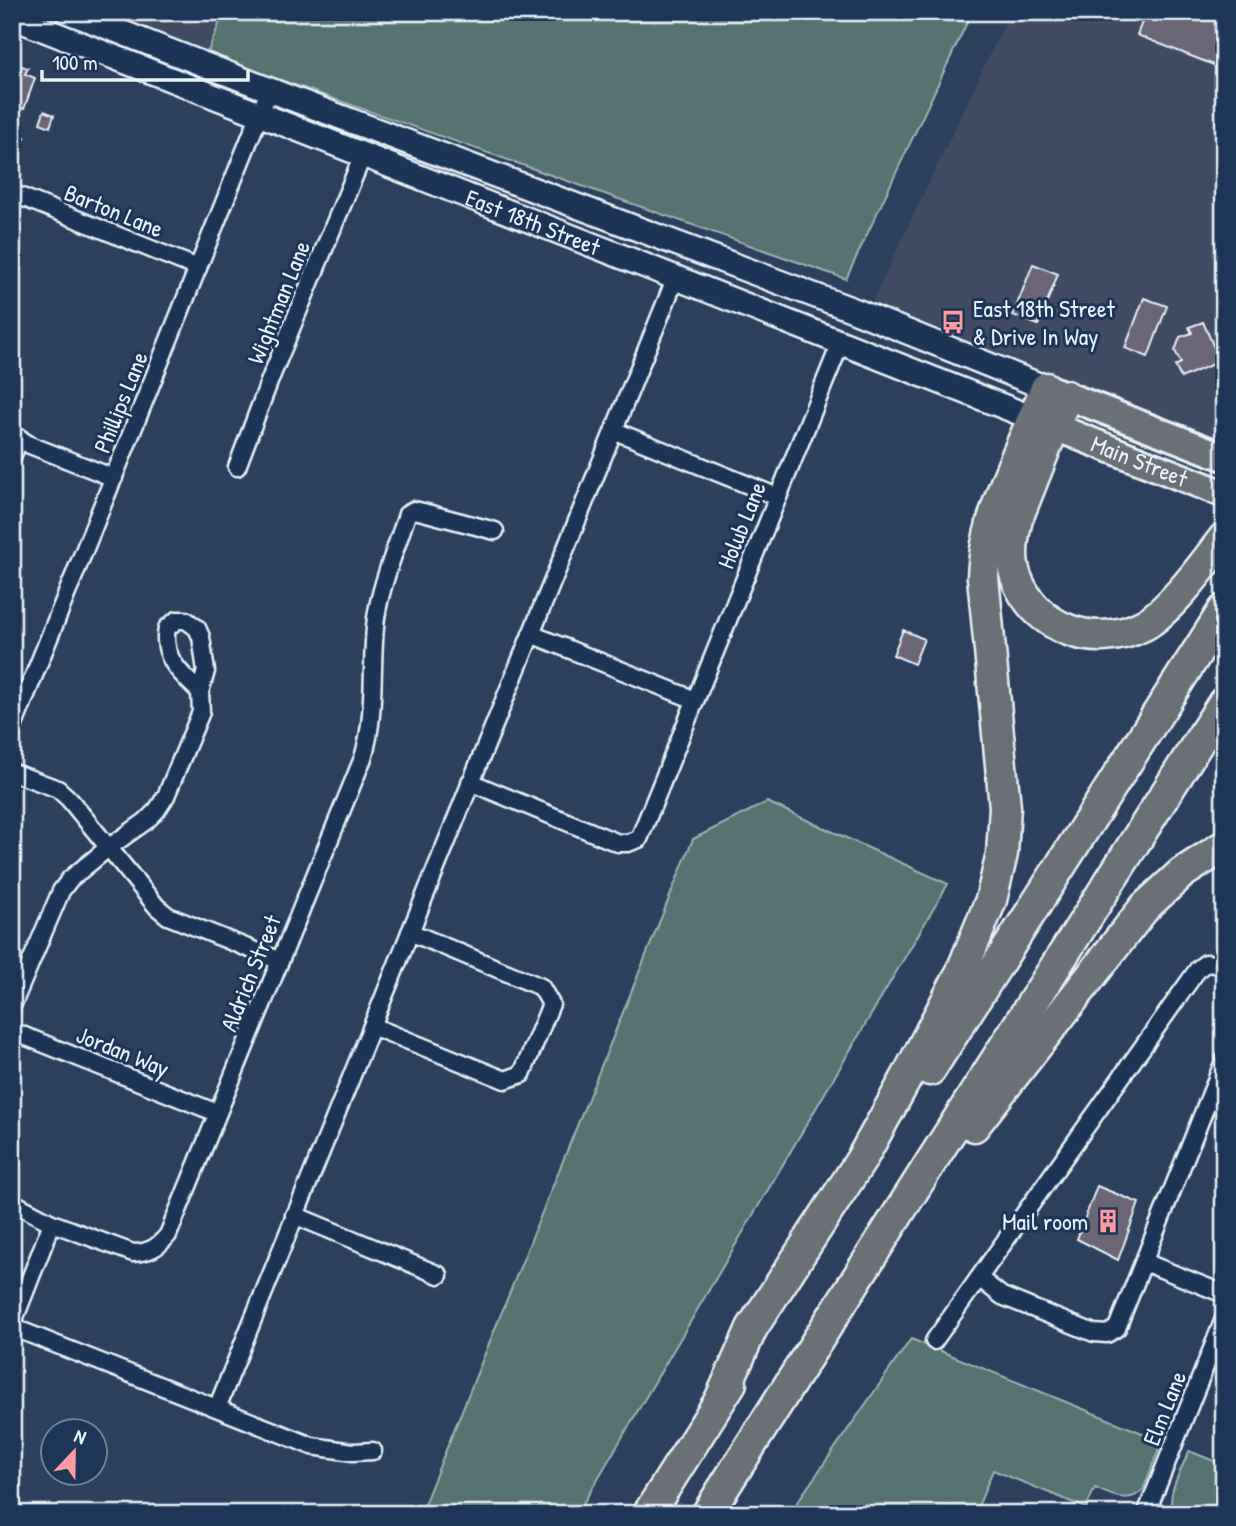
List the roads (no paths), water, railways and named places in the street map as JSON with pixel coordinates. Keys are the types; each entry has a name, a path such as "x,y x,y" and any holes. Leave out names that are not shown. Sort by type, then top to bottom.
{"highway":[{"path":"1056,392 1044,423 1012,540 1014,566 1019,584 1035,609 1050,622 1069,632 1107,637 1128,632 1146,624 1177,594 1223,539"},
{"path":"720,1400 752,1328 861,1160 907,1077 961,973 991,900 1002,854 1005,807 983,577 984,555 994,515 1044,423"},
{"path":"648,1514 1224,610"},
{"path":"707,1514 1224,702"},
{"path":"863,1268 1126,929 1162,890 1201,859 1224,846"}],"main road":[{"name":"East 18th Street","path":"69,12 856,311 1056,392"},
{"name":"East 18th Street","path":"12,17 1044,423"},
{"name":"Main Street","path":"1056,392 1224,457"},
{"name":"Main Street","path":"1044,423 1224,494"}],"street":[{"name":"Phillips Lane","path":"12,730 270,90"},
{"name":"Wightman Lane","path":"237,467 271,377 363,155"},
{"name":"Barton Lane","path":"12,193 198,268"},
{"path":"217,1408 676,277"},
{"name":"Holub Lane","path":"470,782 618,843 628,844 639,839 841,342"},
{"path":"615,431 778,497"},
{"path":"12,457 16,436 114,478"},
{"name":"Aldrich Street","path":"52,1223 133,1253 147,1252 158,1247 167,1235 363,758 373,712 375,635 380,600 407,514 414,510 495,531"},
{"path":"531,634 695,700"},
{"path":"12,1006 61,891 70,879 146,821 166,796 201,712 200,692"},
{"path":"12,772 58,789 69,799 157,907 168,916 280,961"},
{"path":"372,1026 505,1080 522,1074 551,1004 541,987 410,932"},
{"path":"934,1341 1199,969 1206,963 1224,965"},
{"name":"Jordan Way","path":"12,1031 217,1113"},
{"path":"979,1278 1002,1296 1094,1333 1107,1334 1117,1328 1224,1061"},
{"path":"12,1202 52,1223 12,1326 312,1447 353,1452 373,1451"},
{"path":"294,1215 439,1275"},
{"path":"1144,1262 1224,1294"},
{"name":"Elm Lane","path":"1146,1514 1224,1319"}],"place":[{"name":"East 18th Street & Drive In Way","path":"953,322"},
{"name":"Mail room","path":"1108,1221"}]}
